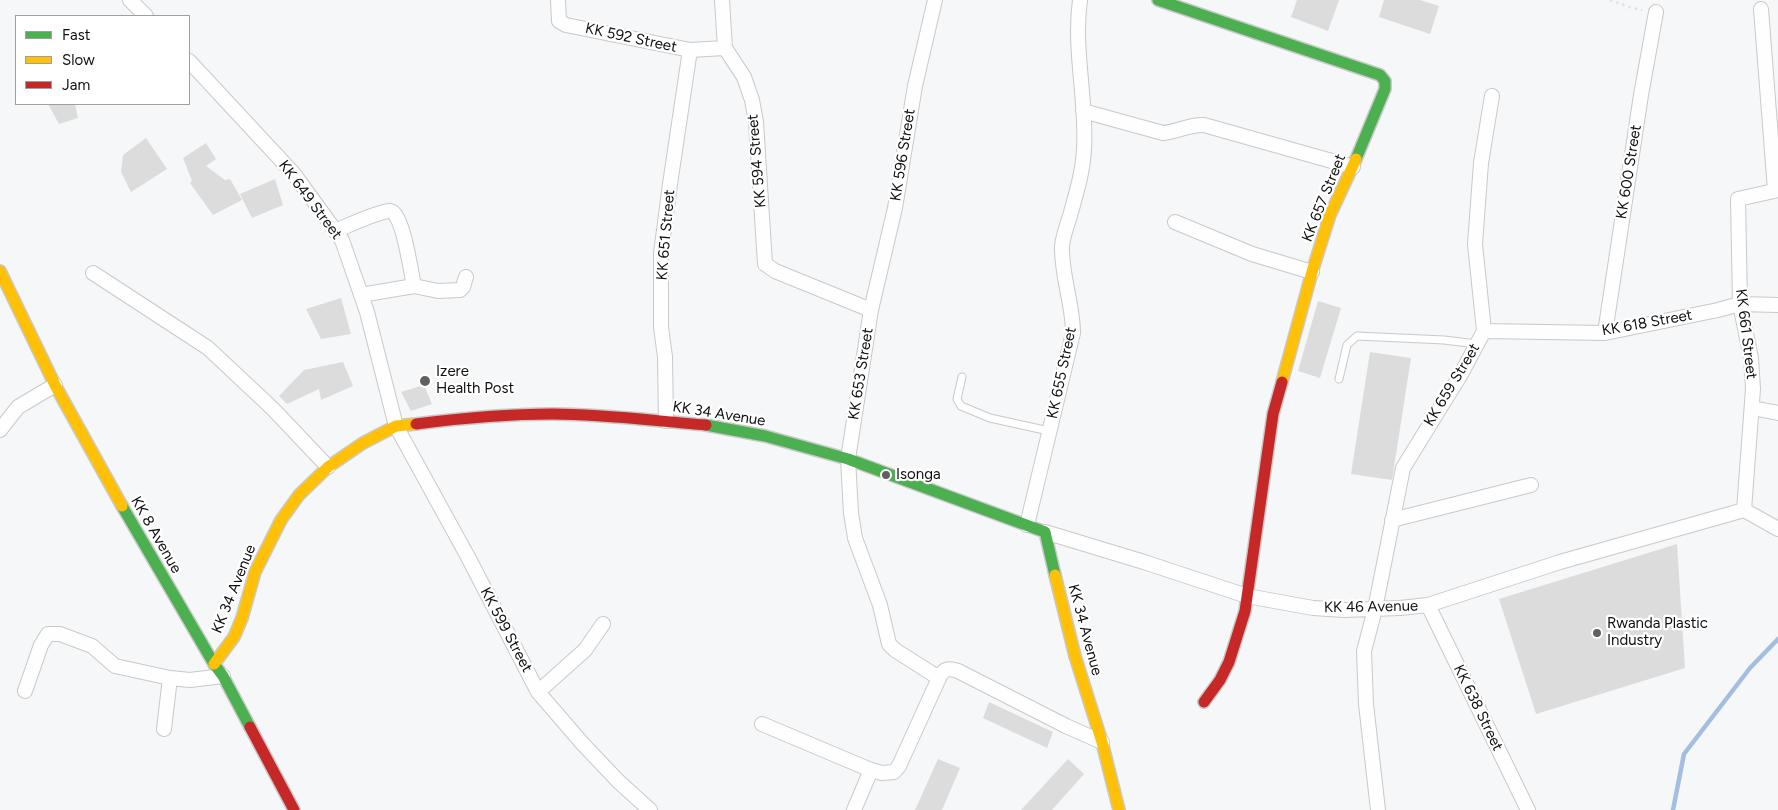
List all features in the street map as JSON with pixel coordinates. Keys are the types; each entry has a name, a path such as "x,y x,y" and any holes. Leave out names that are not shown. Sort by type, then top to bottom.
{"main road":[{"name":"KK 657 Street","path":"1158,0 1380,75 1385,80 1385,88 1353,167 1330,215 1312,272 1273,414 1248,596 1238,636 1220,680 1204,702"},
{"name":"KK 8 Avenue","path":"0,271 55,385 90,450 214,664 223,676 294,810"},
{"name":"KK 34 Avenue","path":"214,664 234,637 242,618 255,572 280,520 308,485 328,467 362,443 396,426 477,416 553,414 604,416 714,426 765,436 848,459 1045,532 1075,656 1102,742 1119,810"}],"street":[{"path":"130,0 145,15"},
{"name":"KK 592 Street","path":"558,0 560,21 566,25 690,50 726,48"},
{"name":"KK 594 Street","path":"722,0 726,48 744,77 752,100 756,122 765,264 768,267"},
{"name":"KK 596 Street","path":"872,310 895,208 914,86 934,0"},
{"name":"KK 655 Street","path":"1027,525 1072,333 1073,319 1063,263 1062,244 1081,176 1084,148 1078,48 1080,0"},
{"path":"1761,9 1777,190"},
{"name":"KK 600 Street","path":"1605,333 1641,95 1656,12"},
{"name":"KK 651 Street","path":"666,421 665,357 661,327 662,253 690,50"},
{"name":"KK 649 Street","path":"190,62 294,174 342,240 368,312 396,426"},
{"name":"KK 659 Street","path":"1378,810 1366,704 1364,651 1405,462 1461,374 1484,331 1475,244 1481,163 1492,96"},
{"path":"1083,111 1163,133 1194,124 1204,124 1353,167"},
{"name":"KK 661 Street","path":"1744,510 1752,408 1751,358 1740,304 1738,199 1777,190"},
{"path":"335,231 380,213 394,212 398,217 406,244 414,286"},
{"path":"1175,222 1252,254 1312,272"},
{"name":"KK 653 Street","path":"768,267 872,310 848,459 851,513 855,538 880,605 890,644 895,650 939,678"},
{"path":"93,273 208,348 274,409 328,467"},
{"path":"361,295 414,286 438,291 460,290 466,277"},
{"name":"KK 618 Street","path":"1484,331 1562,334 1605,333 1740,304 1778,305"},
{"path":"0,430 18,407 55,385"},
{"path":"1752,408 1778,413"},
{"name":"KK 599 Street","path":"396,426 468,557 538,692 618,781 650,810"},
{"path":"1392,520 1531,485"},
{"path":"1744,510 1778,529"},
{"name":"KK 46 Avenue","path":"1045,532 1248,596 1312,608 1344,610 1428,606 1560,562 1744,510"},
{"name":"KK 638 Street","path":"1428,606 1528,810"},
{"path":"538,692 585,650 603,624"},
{"path":"25,691 41,645 48,634 60,634 92,646 115,666 170,678 190,680 223,676"},
{"path":"762,724 871,770 882,773 894,772 899,766 942,672 948,668 958,670 1066,726 1102,742"},
{"path":"164,730 170,678"},
{"path":"854,810 871,770"}],"lane":[{"path":"1339,379 1347,345 1357,336 1444,340 1477,344"},
{"path":"962,377 957,399 961,406 990,418 1049,431"}],"path":[{"path":"1610,0 1632,8 1656,12"}],"building":[{"path":"1297,0 1339,0 1328,31 1291,17"},
{"path":"1384,0 1420,0 1439,6 1430,34 1379,17"},
{"path":"49,105 75,105 78,118 59,124"},
{"path":"146,138 167,169 131,192 121,172 123,155"},
{"path":"206,143 216,159 206,166 225,180 230,179 242,200 213,215 190,183 192,181 183,158"},
{"path":"275,179 283,205 252,218 240,194"},
{"path":"341,298 351,334 321,339 306,309"},
{"path":"1318,301 1341,308 1320,378 1298,371"},
{"path":"1370,352 1411,358 1392,480 1351,474"},
{"path":"343,362 353,386 321,400 319,389 287,404 279,396 304,370"},
{"path":"424,385 432,404 411,411 401,392"},
{"name":"Rwanda Plastic Industry","path":"1677,544 1685,668 1536,714 1499,599"},
{"path":"989,702 1053,732 1047,748 983,718"},
{"path":"938,759 960,768 942,810 915,810"},
{"path":"1068,759 1084,774 1052,810 1021,810"}],"waterway":[{"path":"1673,810 1684,754 1750,668 1778,639"}],"traffic: fast":[{"path":"1158,0 1380,75 1385,81 1385,89 1356,159"},
{"path":"706,425 765,436 848,459 1045,532 1055,575"},
{"path":"122,506 214,664 223,676 250,727"}],"traffic: slow":[{"path":"1282,382 1312,272 1330,215 1356,159"},
{"path":"0,271 55,385 122,506"},
{"path":"214,664 234,637 242,618 255,572 281,520 299,495 328,467 363,443 396,426 416,424"},
{"path":"1055,575 1075,656 1102,742 1119,810"}],"traffic: jam":[{"path":"1204,702 1220,680 1229,662 1245,611 1273,414 1282,382"},
{"path":"416,424 485,417 572,414 706,425"},
{"path":"250,727 294,810"}],"place":[{"name":"Izere Health Post","path":"425,381"},
{"name":"Isonga","path":"886,475"},
{"name":"Rwanda Plastic Industry","path":"1597,633"}]}
